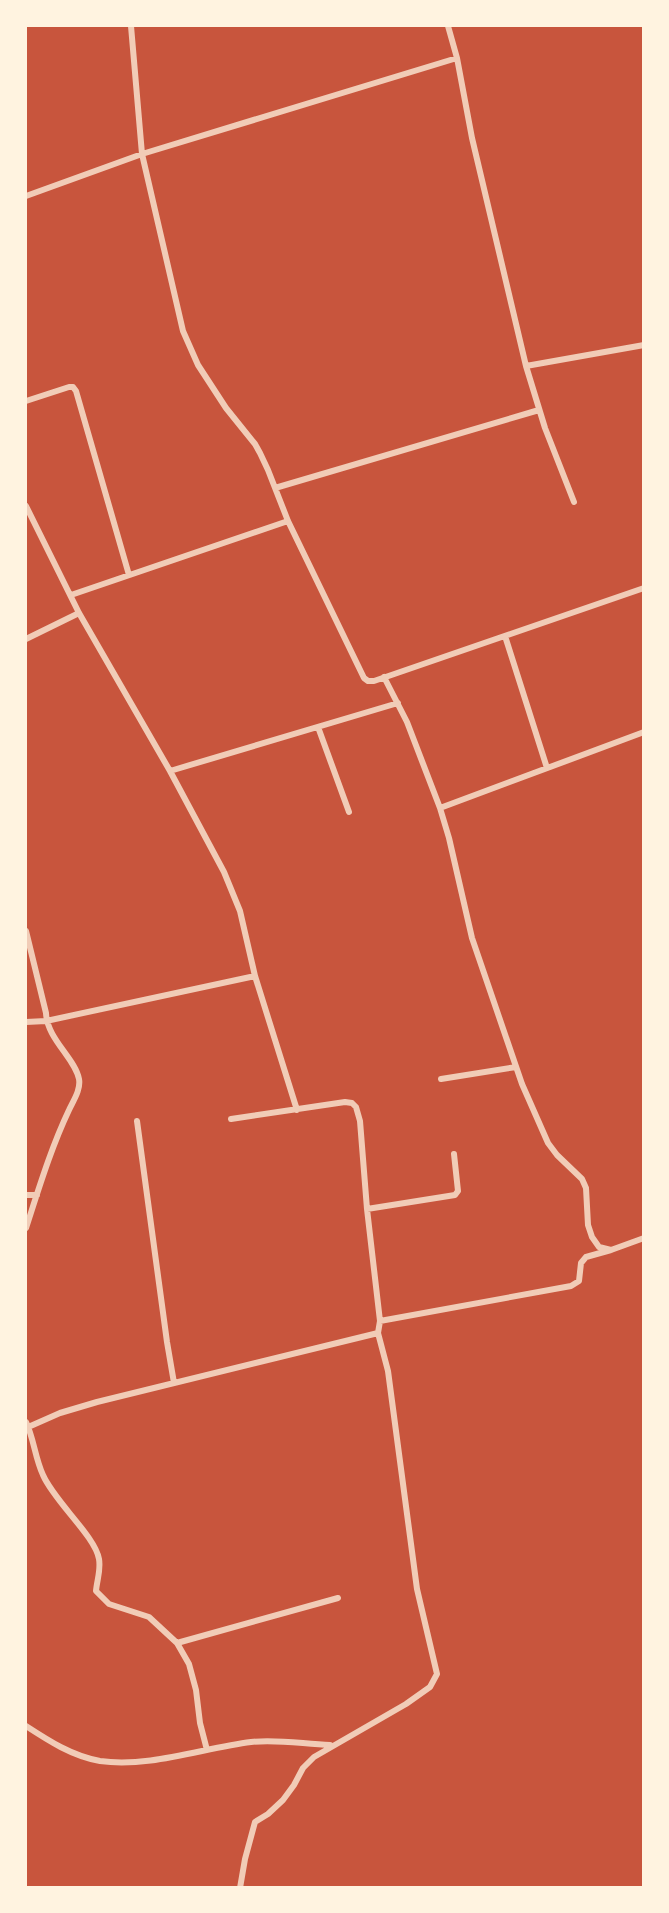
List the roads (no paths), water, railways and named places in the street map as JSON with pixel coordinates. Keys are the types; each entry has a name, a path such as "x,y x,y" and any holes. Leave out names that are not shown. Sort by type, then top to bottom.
{"street":[{"path":"131,26 142,154 175,301 190,349 226,408 255,444 288,521 364,678 371,681 384,677 644,588"},
{"path":"448,26 458,58 472,138 526,366 545,428 574,502"},
{"path":"26,196 142,154 458,58"},
{"path":"526,366 644,345"},
{"path":"26,401 69,387 76,391 129,575"},
{"path":"274,488 539,410"},
{"path":"26,506 79,613 170,771 232,889 240,911 255,976 297,1110"},
{"path":"71,595 288,521"},
{"path":"26,639 79,613"},
{"path":"505,636 547,768"},
{"path":"384,677 398,703 440,808 472,938 516,1067 548,1143 582,1179 586,1188 588,1225 592,1237 599,1246 611,1250"},
{"path":"170,771 398,703"},
{"path":"318,727 349,812"},
{"path":"440,808 644,732"},
{"path":"26,935 46,1013 46,1021 78,1076 79,1086 56,1140 26,1228"},
{"path":"26,1022 46,1021 255,976"},
{"path":"441,1079 516,1067"},
{"path":"231,1119 345,1102 352,1103 356,1107 360,1121 380,1321 378,1333 388,1371 417,1589 437,1674 430,1687 406,1704 314,1756 303,1768 283,1800 255,1822 244,1859 240,1887"},
{"path":"137,1121 166,1342 174,1383"},
{"path":"367,1209 455,1195 458,1191 454,1154"},
{"path":"26,1195 37,1195"},
{"path":"380,1321 571,1286 579,1281 581,1263 584,1258 643,1240"},
{"path":"207,1750 189,1664 177,1643 148,1617 109,1604 96,1591 98,1554 43,1476 26,1426 81,1406 378,1333"},
{"path":"177,1643 338,1598"},
{"path":"26,1726 54,1745 100,1761 123,1762 161,1758 273,1740 333,1746"}]}
